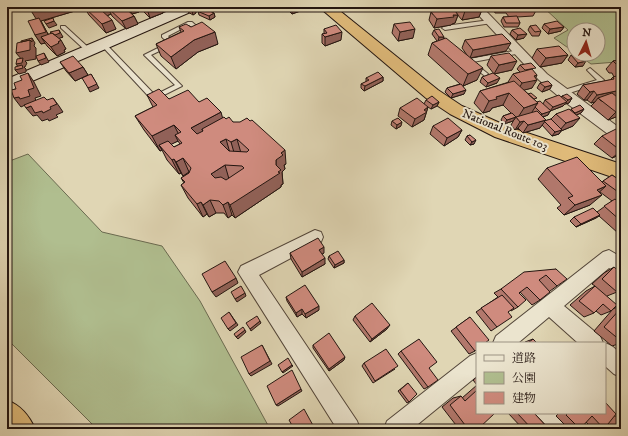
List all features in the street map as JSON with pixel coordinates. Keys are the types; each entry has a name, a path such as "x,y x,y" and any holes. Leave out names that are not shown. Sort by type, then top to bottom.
{"highway":[{"name":"National Route 103","path":"327,8 432,94 456,110 502,132 621,172"},
{"path":"7,415 20,429"}],"street":[{"path":"7,86 88,50 168,20 190,7"},
{"path":"476,7 543,77 621,136"},
{"path":"314,237 247,272 349,429"},
{"path":"504,342 609,258 621,267"},
{"path":"550,306 592,342"},
{"path":"606,354 621,367"},
{"path":"395,429 476,364"},
{"path":"543,414 558,429"}],"lane":[{"path":"327,8 350,7"},
{"path":"172,43 164,36 168,20 190,24 199,31 192,34"},
{"path":"445,28 490,22"},
{"path":"62,27 88,50"},
{"path":"103,44 154,98 179,86 147,55 179,40"},
{"path":"485,74 467,59 519,52"},
{"path":"563,93 602,81 590,70"}],"green space":[{"path":"543,7 621,7 621,66 617,62 591,64 588,62 606,62 606,22 566,22 566,28"},
{"path":"566,31 566,46 554,38"},
{"path":"28,154 102,232 162,246 200,301 270,429 97,429 7,339 7,162"}],"building":[{"path":"84,7 104,7 100,9 112,20 102,24"},
{"path":"124,7 134,16 122,21 108,8"},
{"path":"127,7 137,7 130,10"},
{"path":"289,7 300,7 292,10"},
{"path":"462,7 481,7 482,9 465,11"},
{"path":"512,7 538,7 513,8"},
{"path":"186,8 195,9 192,11"},
{"path":"203,8 214,13 209,16 197,11"},
{"path":"453,8 458,15 453,15 454,17 437,19 431,12"},
{"path":"517,16 520,23 506,23 503,17"},
{"path":"39,18 46,32 35,35 28,21"},
{"path":"53,18 54,21 46,24 44,21"},
{"path":"557,21 564,27 550,29 544,24"},
{"path":"202,22 215,32 194,40 171,57 156,44 184,31 179,27 186,24 191,27"},
{"path":"410,22 415,29 400,32 394,24"},
{"path":"336,25 342,32 325,37 322,34 327,33 324,29"},
{"path":"536,25 541,31 535,32 530,26"},
{"path":"520,28 527,34 518,35 512,30"},
{"path":"439,29 444,37 439,37 434,30"},
{"path":"59,30 60,33 55,35 50,32"},
{"path":"52,33 61,40 58,42 59,43 51,47 41,37"},
{"path":"502,34 511,43 473,50 465,40"},
{"path":"32,38 32,42 30,40 21,42 21,41"},
{"path":"446,38 483,68 468,74 432,43"},
{"path":"30,40 30,50 16,53 17,43"},
{"path":"559,46 566,53 566,55 546,58 537,49"},
{"path":"44,53 46,58 38,61 36,56"},
{"path":"509,53 517,61 499,65 491,56"},
{"path":"73,56 83,67 69,73 60,62"},
{"path":"23,58 22,63 16,64 17,59"},
{"path":"621,60 621,68 613,61"},
{"path":"531,63 536,68 525,70 520,65"},
{"path":"22,65 23,68 15,70 15,67"},
{"path":"532,69 537,75 534,76 537,80 522,83 513,74"},
{"path":"378,72 383,77 365,86 361,84 369,80 366,78"},
{"path":"28,73 34,88 28,90 30,96 20,99 19,97 14,98 11,90 16,89 14,83 22,80 20,76"},
{"path":"493,73 500,78 488,83 482,77"},
{"path":"91,74 97,84 88,88 82,78"},
{"path":"620,75 621,90 597,95 594,91 590,92 583,85 614,79 613,77"},
{"path":"514,81 538,103 524,108 509,93 489,101 480,91"},
{"path":"548,81 552,85 545,87 540,83"},
{"path":"461,84 466,90 453,94 447,88"},
{"path":"159,89 169,99 188,90 199,102 207,98 221,112 191,128 197,134 203,131 202,129 224,117 226,119 229,117 233,122 240,122 247,118 250,121 252,120 285,150 281,153 283,155 276,160 276,165 281,170 278,172 280,173 230,205 228,202 223,205 219,201 210,200 203,205 201,202 197,204 181,185 185,182 181,178 189,173 191,168 183,158 176,162 174,159 172,160 159,145 168,141 174,147 182,143 175,135 181,132 174,125 152,136 135,116 157,105 147,95","holes":["226,139 231,142 237,139 249,150 247,152 229,151 220,142","225,165 242,166 244,168 226,180 221,177 215,178 211,174"]},
{"path":"531,93 537,98 534,99 528,94"},
{"path":"612,93 621,100 621,110 616,112 598,98"},
{"path":"567,94 572,98 568,100 562,96"},
{"path":"559,95 567,102 553,107 545,100"},
{"path":"432,96 439,102 433,105 426,100"},
{"path":"44,97 47,100 53,98 57,104 50,107 51,109 43,113 42,111 35,113 31,106 26,108 24,105"},
{"path":"417,98 428,107 424,110 427,112 415,119 400,108"},
{"path":"540,101 551,111 542,114 535,107 538,103 537,102"},
{"path":"580,105 584,109 575,113 571,109"},
{"path":"569,109 580,118 566,123 556,114"},
{"path":"537,111 546,120 528,125 524,121 520,122 516,117"},
{"path":"512,113 516,117 507,120 503,116"},
{"path":"398,118 402,122 397,125 392,121"},
{"path":"448,118 462,130 447,138 433,126"},
{"path":"551,119 562,130 555,132 544,121"},
{"path":"616,129 621,133 621,137 616,139 621,143 621,151 602,136"},
{"path":"470,135 476,140 472,142 467,136"},
{"path":"577,157 606,186 597,190 602,195 575,205 568,198 573,196 547,168"},
{"path":"612,175 621,181 621,194 603,181"},
{"path":"615,199 621,204 621,221 604,206"},
{"path":"593,208 600,215 581,224 574,217"},
{"path":"318,238 324,247 319,250 325,258 302,272 290,253"},
{"path":"338,251 344,260 335,265 329,256"},
{"path":"225,261 236,278 212,292 202,274"},
{"path":"614,267 621,273 621,288 617,292 602,279"},
{"path":"556,269 567,279 557,286 546,275 539,280 550,292 540,300 527,287 519,293 526,300 518,307 501,289 524,272"},
{"path":"305,285 319,306 305,314 302,309 296,313 286,297"},
{"path":"241,286 245,293 235,299 231,292"},
{"path":"595,286 617,305 611,311 603,304 594,313 579,301"},
{"path":"502,295 514,308 508,312 512,317 497,327 481,308"},
{"path":"372,303 390,325 372,339 355,316"},
{"path":"621,308 621,341 604,327"},
{"path":"229,312 236,323 228,329 221,318"},
{"path":"257,316 260,321 250,329 246,323"},
{"path":"470,317 489,340 486,342 476,342 475,351 456,327"},
{"path":"243,327 245,330 236,337 234,334"},
{"path":"329,333 345,357 329,369 313,345"},
{"path":"419,339 437,362 429,368 438,380 428,387 401,351"},
{"path":"533,339 536,342 529,342"},
{"path":"262,345 270,361 249,374 241,357"},
{"path":"386,349 398,366 375,381 364,363"},
{"path":"288,358 292,365 282,372 278,365"},
{"path":"292,370 301,389 276,405 267,386"},
{"path":"408,383 417,394 409,402 400,390"},
{"path":"476,391 476,414 494,414 478,429 468,429 450,405 461,396 465,401"},
{"path":"606,403 616,414 604,429 592,416 580,429 566,415 606,414"},
{"path":"304,409 315,429 294,429 289,420"},
{"path":"518,414 535,414 549,429 532,429"},
{"path":"621,419 621,429 613,429"}]}
